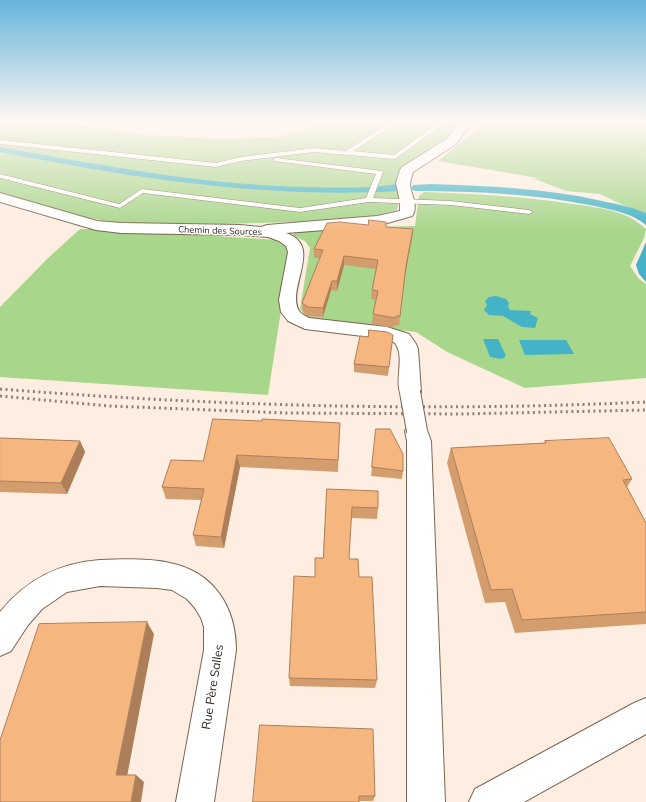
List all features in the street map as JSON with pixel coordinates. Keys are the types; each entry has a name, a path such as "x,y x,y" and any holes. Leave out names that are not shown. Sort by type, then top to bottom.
{"street":[{"path":"256,232 377,221 407,213 407,202 403,183 407,170 425,158"},
{"name":"Chemin des Sources","path":"0,197 96,225 122,228 256,232 270,233 285,238 293,244 296,252 287,305 290,314 296,319 305,323 387,333 398,336 405,341 408,348 410,392 419,441 426,802"},
{"name":"Rue Père Salles","path":"0,640 11,621 40,593 57,582 81,575 104,573 161,575 178,578 204,594 217,618 220,635 218,659 195,802"},
{"path":"488,802 646,715"}],"lane":[{"path":"154,158 216,165 241,159 251,158"},
{"path":"262,158 380,172 370,198"},
{"path":"0,176 120,206 142,191 300,210 370,198 529,212"}],"green space":[{"path":"0,158 417,158 405,166 397,210 367,218 221,224 114,223 67,213 0,192"},
{"path":"441,158 646,158 646,213 623,205 600,194 566,191 532,178 544,179 438,161"},
{"path":"424,192 517,197 594,207 623,214 646,229 644,238 630,266 639,279 646,284 646,378 525,388 447,352 416,332 309,320 300,309 310,248 305,241 293,236 295,229 415,226 419,196"},
{"path":"80,229 105,229 278,240 287,245 290,252 268,395 0,377 0,307 48,258"}],"water":[{"path":"36,158 62,158 152,173 267,185 340,188 374,187 397,184 402,191 351,193 250,189 150,178"},
{"path":"431,184 517,188 581,197 624,206 646,213 646,225 622,212 573,202 505,194 415,191 411,189 413,185"},
{"path":"646,242 646,282 639,274 636,265"},
{"path":"496,296 506,299 509,303 508,307 510,310 531,311 530,314 538,318 535,328 522,327 503,316 489,315 484,310 487,305 485,301 489,297"},
{"path":"483,339 498,339 506,356 502,359 490,357"},
{"path":"519,340 566,340 574,354 525,355"}],"building":[{"path":"369,220 386,222 386,227 413,229 406,266 400,316 396,316 395,318 373,314 378,291 372,290 378,260 344,256 337,281 332,281 323,308 308,307 302,303 323,250 314,249 327,223 340,222 368,225"},
{"path":"369,330 387,332 393,335 389,367 354,364 360,336 368,337"},
{"path":"213,419 262,421 262,419 340,423 338,460 237,455 221,537 193,535 204,489 162,487 171,460 203,461"},
{"path":"376,429 390,429 403,454 403,471 372,467"},
{"path":"0,438 80,441 61,483 0,481"},
{"path":"609,438 632,479 623,480 646,523 646,612 522,620 512,589 491,590 451,448"},
{"path":"327,489 378,491 378,508 352,507 349,559 358,559 359,577 372,577 377,680 289,678 294,576 315,577 315,558 323,558"},
{"path":"147,622 116,775 136,775 131,802 0,802 0,740 39,624"},
{"path":"260,725 373,729 375,796 359,796 359,802 253,802"}],"railway":[{"path":"0,389 161,400 323,406 485,407 646,402"},
{"path":"0,396 110,406 286,413 462,414 646,410"}]}
